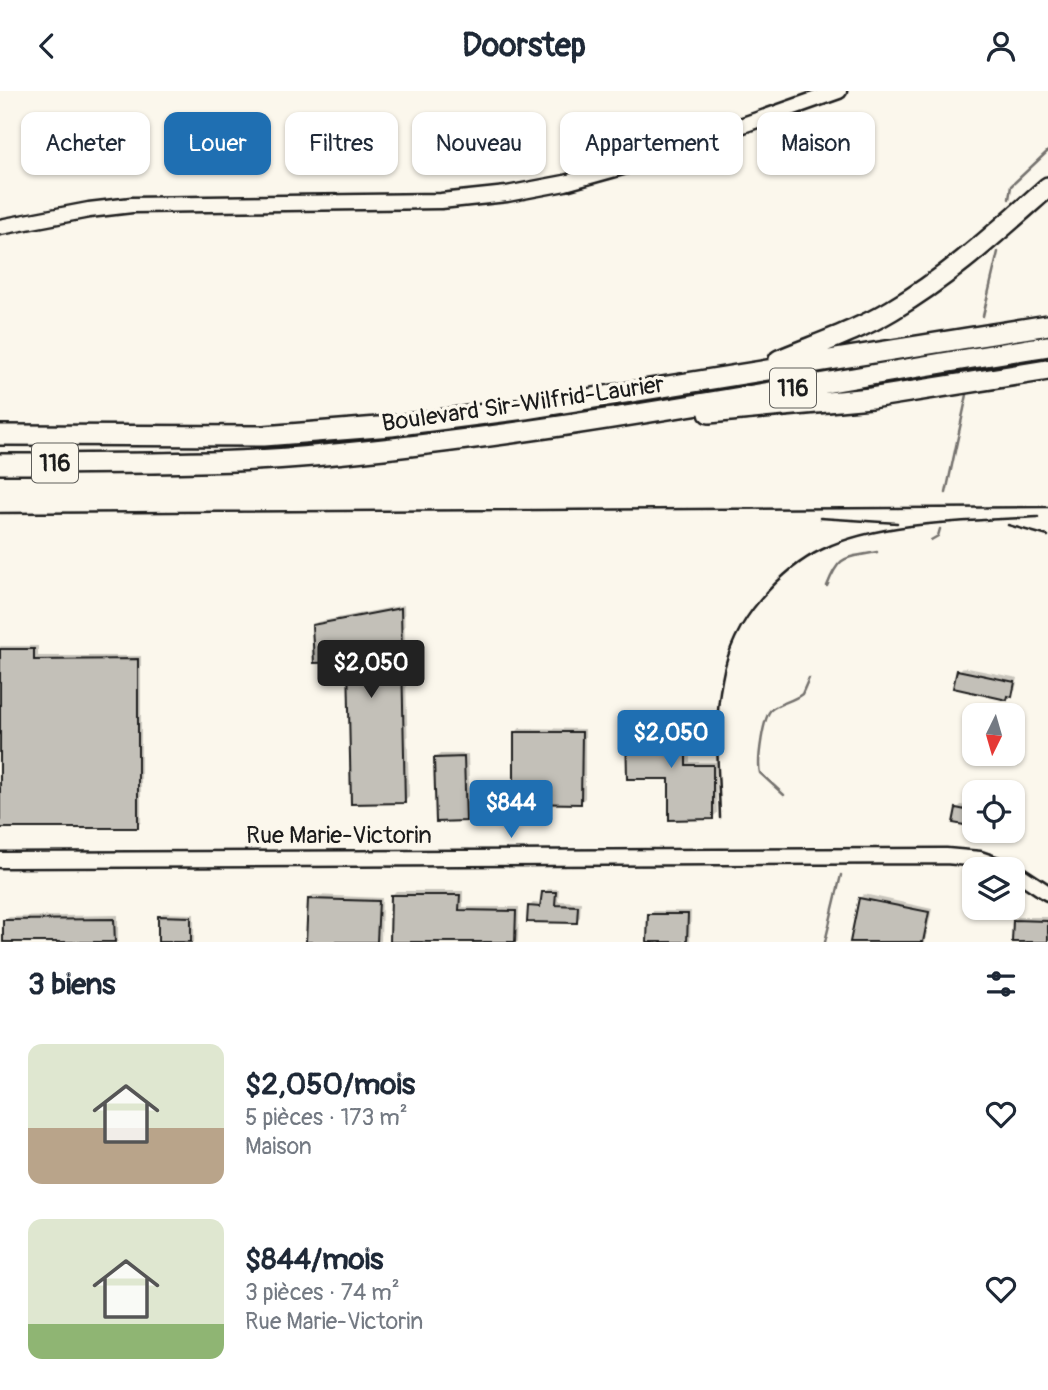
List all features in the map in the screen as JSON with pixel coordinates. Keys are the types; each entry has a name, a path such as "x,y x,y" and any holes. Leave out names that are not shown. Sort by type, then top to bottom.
{"highway":[{"path":"753,372 846,333 902,304 971,255 1048,187"},
{"name":"Boulevard Sir-Wilfrid-Laurier","path":"0,435 308,434 515,410 1048,325"},
{"name":"Boulevard Sir-Wilfrid-Laurier","path":"0,464 212,461 296,457 398,447 537,429 1048,346"},
{"path":"537,429 871,398 1048,370"}],"street":[{"path":"0,227 89,210 132,205 441,201 507,194 565,183 633,164 839,91"},
{"name":"Rue Marie-Victorin","path":"0,860 962,857"},
{"name":"Rue Marie-Victorin","path":"1025,878 1048,893"}],"building":[{"path":"401,608 405,803 351,804 348,662 314,663 312,625"},
{"path":"0,649 34,649 34,660 138,659 138,828 0,828"},
{"path":"957,670 1015,682 1012,697 1008,696 1007,700 953,688"},
{"path":"686,726 686,765 713,765 713,819 669,820 669,779 627,779 626,727"},
{"path":"514,732 582,732 581,804 514,803"},
{"path":"464,757 466,821 436,822 434,758"},
{"path":"956,808 962,809 962,825 953,823"},
{"path":"542,892 556,892 555,905 578,906 577,923 527,922 528,906 540,907"},
{"path":"391,895 460,895 459,910 516,911 515,942 390,942"},
{"path":"859,898 929,912 923,942 850,942"},
{"path":"308,899 379,901 377,942 306,942"},
{"path":"648,914 688,914 687,942 647,942"},
{"path":"158,916 191,917 191,942 158,942"},
{"path":"114,919 115,942 3,942 3,920"},
{"path":"1013,920 1048,921 1048,942 1012,942"}],"waterway":[{"path":"1009,199 1011,186 1048,151"},
{"path":"983,316 998,252"},
{"path":"946,493 968,390"},
{"path":"931,540 938,536 940,529"},
{"path":"827,586 836,568 845,559 877,552"},
{"path":"784,795 760,773 763,729 772,709 802,694 809,678"},
{"path":"825,942 841,875"}],"railway":[{"path":"0,513 1048,507"},
{"path":"720,818 717,731 724,669 731,647 747,617 782,577 797,564 823,549 872,533 957,521 1038,517"},
{"path":"820,518 897,523"},
{"path":"1008,525 1048,536"}]}
